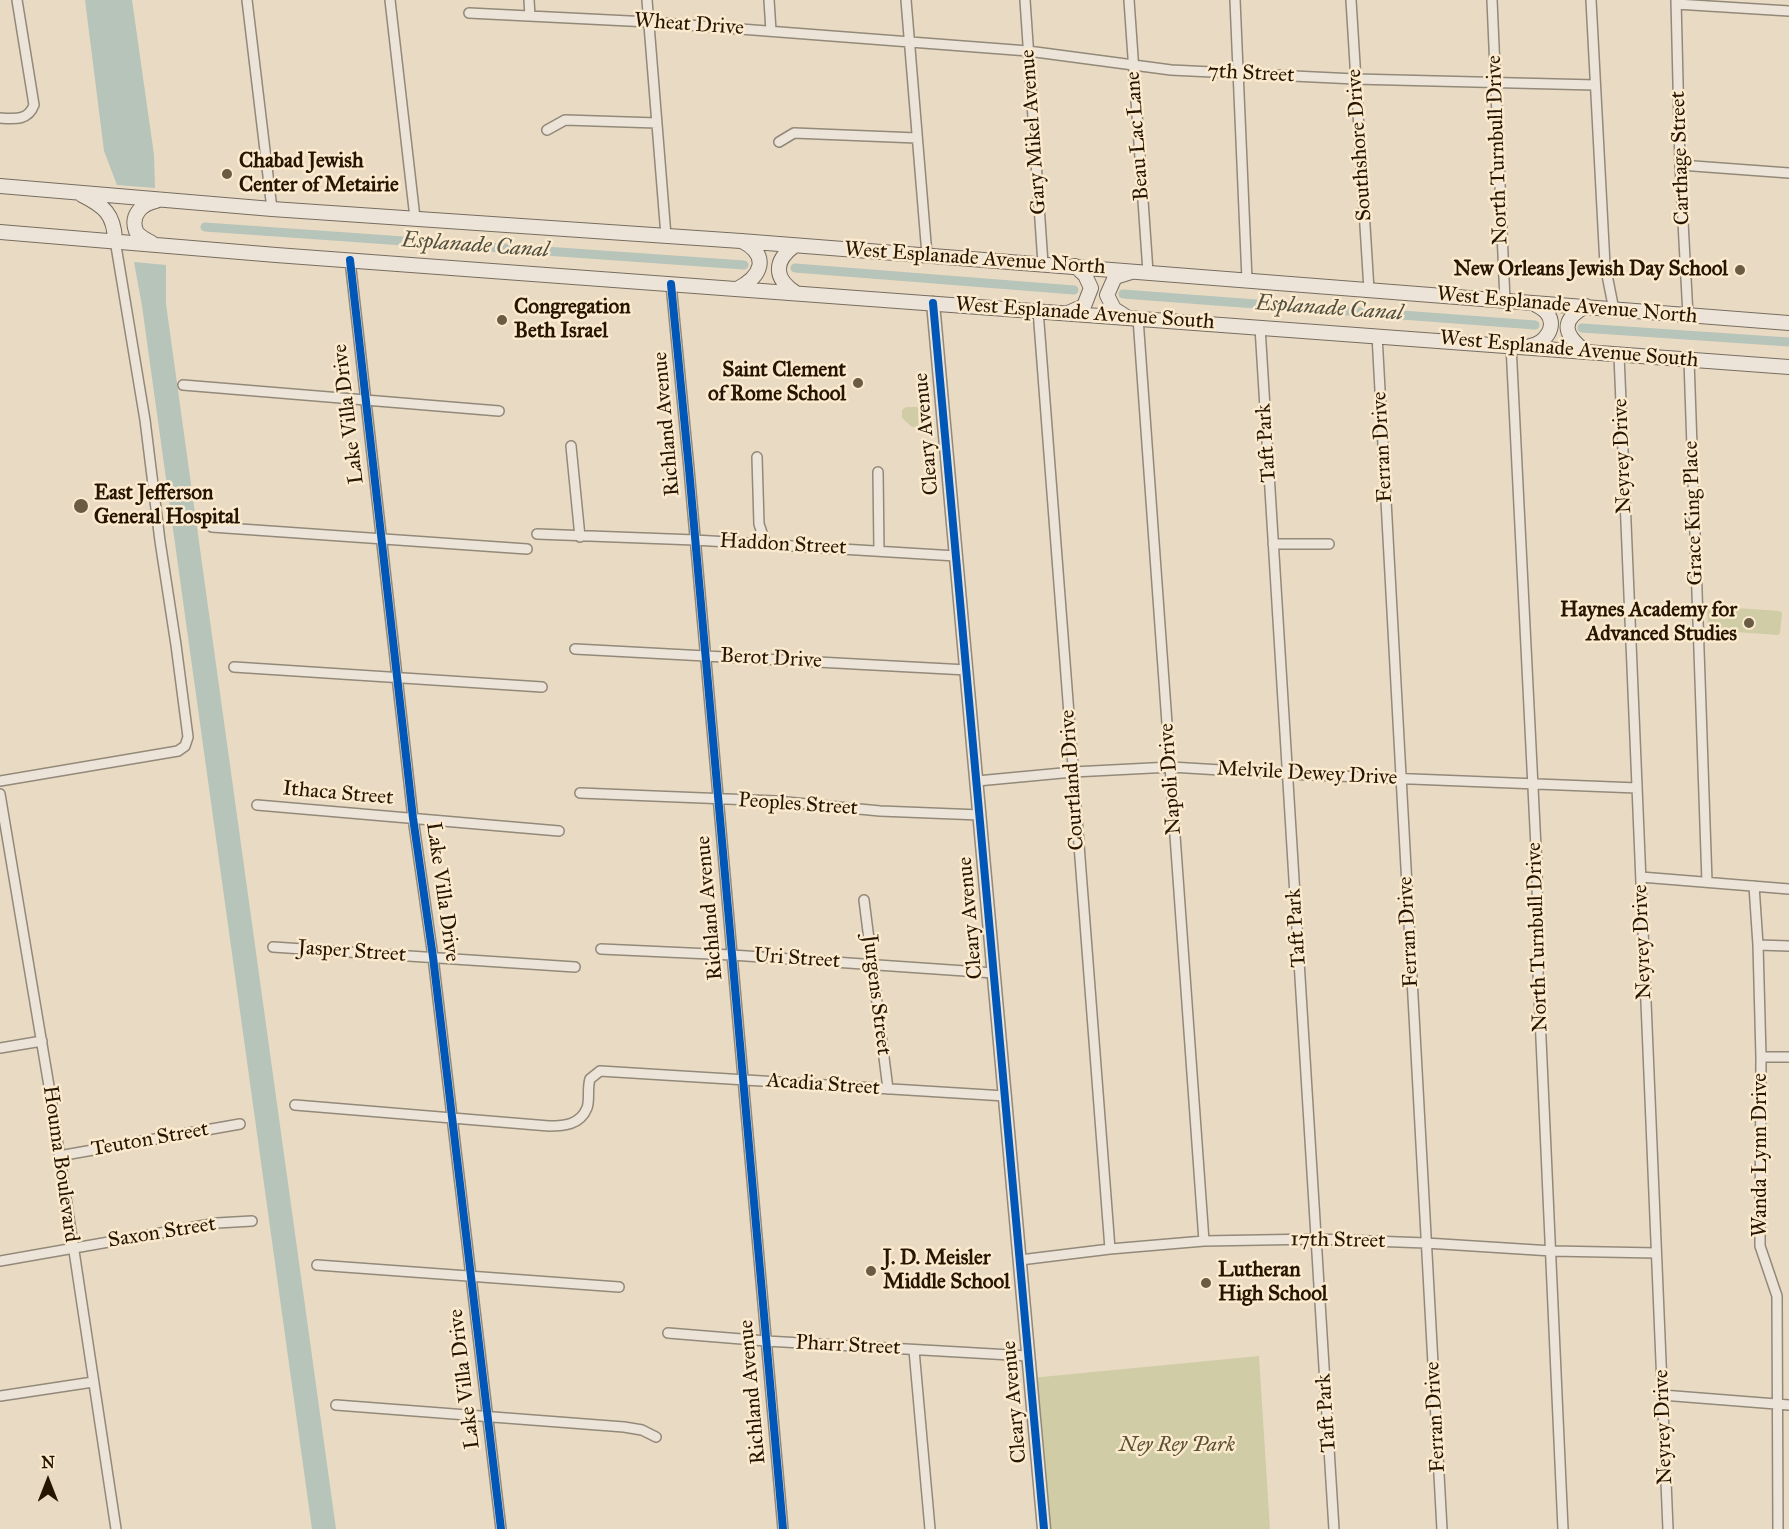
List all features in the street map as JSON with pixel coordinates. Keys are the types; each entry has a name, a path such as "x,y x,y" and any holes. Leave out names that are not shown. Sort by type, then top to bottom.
{"main road":[{"name":"West Esplanade Avenue North","path":"0,186 272,209 1075,266 1789,323"},
{"path":"75,192 105,208 115,226 116,240"},
{"path":"159,244 140,236 136,230 136,216 145,203 161,200"},
{"name":"West Esplanade Avenue South","path":"0,232 1789,367"},
{"path":"737,289 755,277 759,270 757,254 752,246 741,241"},
{"path":"794,246 784,253 778,268 781,279 796,293"},
{"path":"1068,312 1084,306 1091,288 1085,275 1075,266"},
{"path":"1132,317 1114,309 1107,295 1115,277 1133,271"},
{"path":"1527,347 1537,345 1544,339 1549,333 1551,323 1545,310 1533,303"},
{"path":"1586,306 1574,313 1569,319 1568,327 1568,335 1573,343 1586,352"}],"street":[{"path":"0,117 18,119 26,116 32,110 34,101 17,0"},
{"path":"247,0 272,209"},
{"path":"390,0 414,218"},
{"path":"529,0 530,16"},
{"path":"647,0 666,236"},
{"path":"768,0 771,31"},
{"path":"906,0 927,255"},
{"name":"Gary Mikel Avenue","path":"1025,0 1042,264"},
{"name":"Beau Lac Lane","path":"1129,0 1148,272"},
{"path":"1236,0 1247,280"},
{"name":"Southshore Drive","path":"1351,0 1369,290"},
{"name":"North Turnbull Drive","path":"1492,0 1504,301"},
{"path":"1591,0 1605,265 1614,310"},
{"path":"1676,2 1789,11"},
{"name":"Carthage Street","path":"1676,2 1680,165 1688,316"},
{"name":"Wheat Drive","path":"469,13 649,22 909,42"},
{"name":"7th Street","path":"909,42 1028,51 1171,70 1355,79 1595,85"},
{"path":"547,130 566,120 657,123"},
{"path":"779,142 794,134 917,138"},
{"path":"1680,165 1789,173"},
{"path":"0,781 178,751 185,746 188,737 145,420 116,240"},
{"name":"Lake Villa Drive","path":"350,260 413,818 433,957 501,1529"},
{"name":"Richland Avenue","path":"671,284 783,1529"},
{"name":"Cleary Avenue","path":"933,303 1044,1529"},
{"name":"Courtland Drive","path":"1038,310 1110,1249"},
{"name":"Napoli Drive","path":"1132,317 1171,767 1204,1241"},
{"name":"Taft Park","path":"1260,327 1334,1529"},
{"name":"Ferran Drive","path":"1377,335 1442,1529"},
{"name":"North Turnbull Drive","path":"1511,345 1537,868 1538,972 1563,1529"},
{"name":"Neyrey Drive","path":"1619,355 1668,1529"},
{"name":"Grace King Place","path":"1689,360 1707,882"},
{"path":"183,385 499,411"},
{"path":"571,446 580,537"},
{"path":"757,457 759,524 766,545"},
{"path":"878,472 879,551"},
{"path":"212,527 527,549"},
{"name":"Haddon Street","path":"537,534 695,540 956,556"},
{"path":"1273,544 1329,544"},
{"name":"Berot Drive","path":"575,649 967,670"},
{"path":"234,667 542,687"},
{"name":"Melvile Dewey Drive","path":"977,781 1073,772 1171,767 1637,788"},
{"name":"Peoples Street","path":"580,793 776,801 880,811 980,815"},
{"name":"Houma Boulevard","path":"0,797 42,1041 116,1529"},
{"name":"Ithaca Street","path":"257,806 559,831"},
{"path":"1641,877 1789,889"},
{"name":"Wanda Lynn Drive","path":"1754,886 1761,1057 1760,1246 1777,1296 1784,1405 1778,1529"},
{"name":"Jurgens Street","path":"864,900 888,1089"},
{"path":"1758,945 1789,946"},
{"name":"Jasper Street","path":"273,946 575,967"},
{"name":"Uri Street","path":"600,949 732,955 994,973"},
{"path":"0,1048 42,1041"},
{"path":"1761,1057 1789,1057"},
{"name":"Acadia Street","path":"451,1118 566,1126 575,1122 587,1108 588,1085 593,1075 600,1071 1005,1096"},
{"path":"296,1105 451,1118"},
{"name":"Teuton Street","path":"59,1156 240,1124"},
{"name":"Saxon Street","path":"0,1261 217,1223 252,1221"},
{"name":"17th Street","path":"1020,1260 1204,1241 1316,1239 1552,1251 1656,1253"},
{"path":"317,1265 619,1287"},
{"name":"Pharr Street","path":"668,1333 1029,1356"},
{"path":"914,1350 930,1529"},
{"path":"0,1396 93,1382"},
{"path":"1662,1395 1784,1405"},
{"path":"336,1405 624,1427 642,1430 656,1437"}],"green space":[{"path":"906,407 919,407 918,427 912,427 902,418 902,410"},
{"path":"1707,606 1780,611 1782,613 1780,633 1778,635 1708,630"},
{"name":"Ney Rey Park","path":"1259,1356 1270,1529 1044,1529 1031,1378"}],"shaded area":[{"path":"85,0 132,0 154,155 155,188 117,185 104,151"},
{"path":"134,262 166,265 166,304 336,1529 312,1529 142,306"}],"waterway":[{"name":"Esplanade Canal","path":"205,227 744,265"},
{"name":"Esplanade Canal","path":"795,268 1074,290"},
{"name":"Esplanade Canal","path":"1123,294 1535,325"},
{"name":"Esplanade Canal","path":"1582,328 1789,342"}],"cycle path":[{"path":"350,260 413,818 433,957 501,1529"},
{"path":"671,284 783,1529"},
{"path":"933,303 1044,1529"}],"place":[{"name":"Chabad Jewish Center of Metairie","path":"227,174"},
{"name":"New Orleans Jewish Day School","path":"1740,270"},
{"name":"Congregation Beth Israel","path":"502,320"},
{"name":"Saint Clement of Rome School","path":"858,383"},
{"name":"East Jefferson General Hospital","path":"81,506"},
{"name":"Haynes Academy for Advanced Studies","path":"1749,623"},
{"name":"J. D. Meisler Middle School","path":"871,1271"},
{"name":"Lutheran High School","path":"1206,1283"}]}
